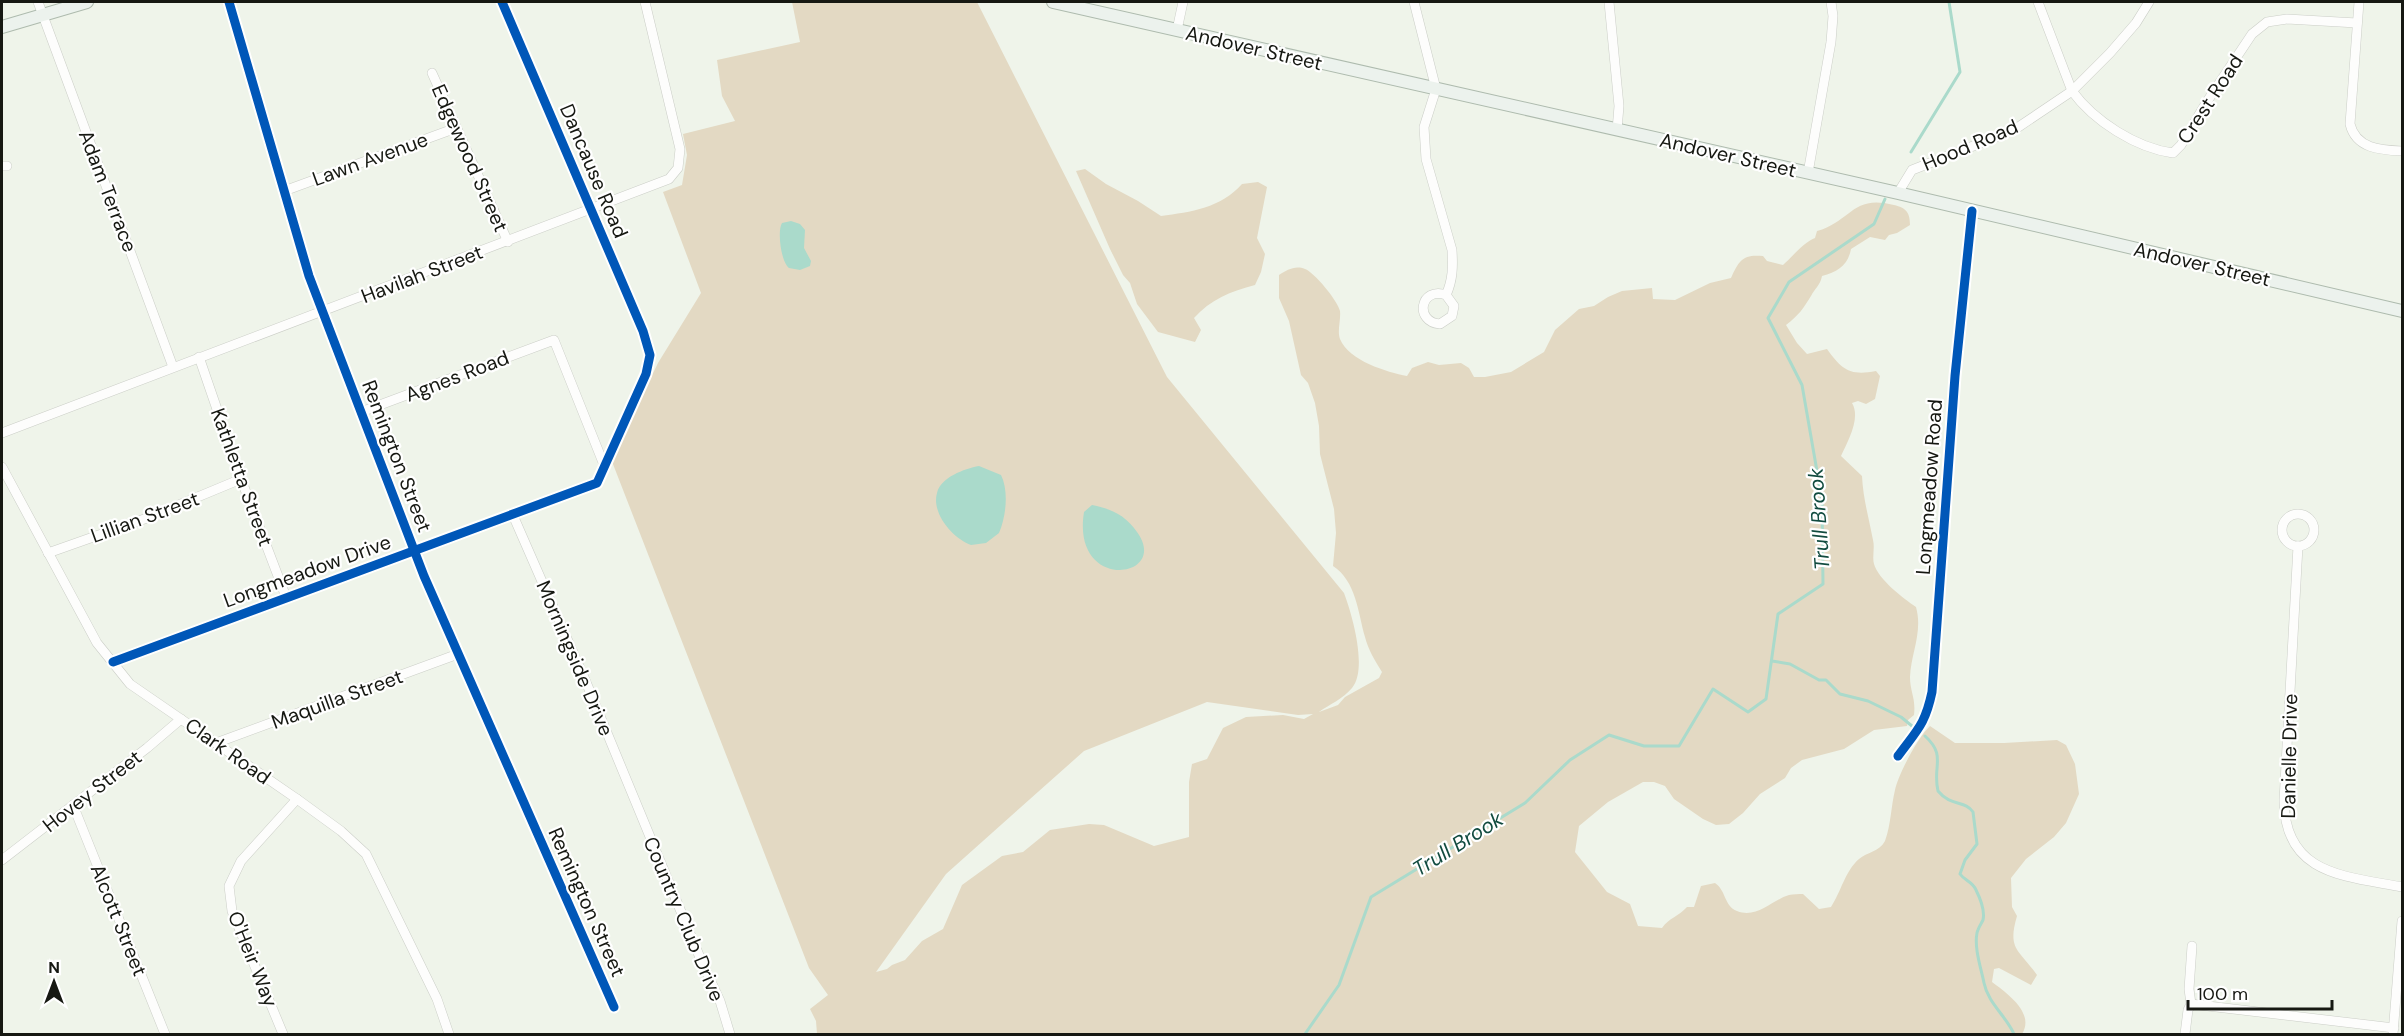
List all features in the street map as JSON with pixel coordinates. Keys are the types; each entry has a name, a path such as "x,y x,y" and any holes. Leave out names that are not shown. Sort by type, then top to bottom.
{"main road":[{"path":"2,27 87,2"},
{"name":"Andover Street","path":"1053,2 2403,310"}],"street":[{"name":"Adam Terrace","path":"38,2 173,367"},
{"name":"Remington Street","path":"229,2 309,276 322,311 414,550 614,1007"},
{"name":"Dancause Road","path":"502,2 643,331 650,355"},
{"name":"Havilah Street","path":"2,434 199,357 508,242 590,208 661,183 673,175 678,168 680,153 678,135 645,2"},
{"path":"1177,30 1183,2"},
{"path":"1414,2 1436,89 1428,111 1424,142 1426,159 1452,250 1453,272 1446,295"},
{"path":"1609,2 1619,106 1617,130"},
{"path":"1808,173 1831,42 1833,16 1831,2"},
{"path":"2038,2 2072,91"},
{"name":"Hood Road","path":"1898,193 1912,170 2014,130 2072,91 2110,53 2150,2"},
{"path":"2359,2 2350,124 2352,132 2367,146 2403,151"},
{"name":"Crest Road","path":"2072,91 2086,108 2141,144 2159,151 2173,153 2181,146 2206,103 2252,34 2266,22 2288,18 2358,23"},
{"name":"Edgewood Street","path":"432,73 508,242"},
{"name":"Lawn Avenue","path":"284,191 456,128"},
{"name":"Longmeadow Road","path":"1898,756 1922,725 1932,692 1954,387 1972,211"},
{"name":"Agnes Road","path":"361,412 554,340 604,465"},
{"name":"Longmeadow Drive","path":"113,662 597,483 646,374 650,355"},
{"name":"Kathletta Street","path":"199,357 241,479 286,597"},
{"name":"Clark Road","path":"2,466 97,643 130,684 297,799 341,831 366,854 437,999 449,1035"},
{"name":"Lillian Street","path":"48,553 157,514 241,479"},
{"name":"Morningside Drive","path":"512,513 586,682 635,804"},
{"name":"Danielle Drive","path":"2298,546 2284,801 2288,831 2299,851 2318,867 2341,875 2403,886"},
{"name":"Maquilla Street","path":"216,743 458,654"},
{"name":"Hovey Street","path":"2,860 181,719"},
{"name":"O'Heir Way","path":"282,1035 232,911 229,886 241,861 297,799"},
{"name":"Country Club Drive","path":"635,804 720,1001 730,1035"},
{"name":"Alcott Street","path":"73,806 165,1035"},
{"path":"2191,1004 2393,1031 2403,921"},
{"path":"2185,1035 2188,1010 2191,1004 2189,989 2192,946"}],"shaded area":[{"path":"792,2 977,2 1167,377 1344,593 1357,641 1359,668 1357,679 1345,695 1319,712 1338,705 1345,697 1379,678 1382,672 1368,646 1351,588 1341,572 1333,566 1336,533 1334,509 1320,454 1315,403 1308,383 1301,375 1289,321 1279,298 1279,275 1298,268 1305,269 1314,275 1338,306 1340,339 1351,354 1369,364 1407,376 1412,368 1428,362 1439,365 1461,363 1469,368 1474,377 1485,377 1511,372 1544,352 1555,330 1579,309 1594,306 1622,291 1652,288 1653,299 1675,300 1710,283 1731,278 1739,263 1746,257 1763,256 1767,261 1783,265 1802,246 1815,238 1817,231 1829,227 1860,206 1880,203 1904,209 1908,214 1910,225 1889,235 1885,240 1870,237 1851,249 1845,264 1822,276 1819,285 1803,308 1786,325 1807,354 1827,349 1847,370 1859,373 1876,371 1880,376 1875,399 1866,404 1858,401 1852,403 1854,422 1841,456 1862,476 1874,543 1873,561 1876,570 1892,588 1916,607 1918,625 1910,677 1914,715 1908,720 1907,726 1874,730 1844,749 1802,760 1791,768 1785,778 1760,794 1743,813 1729,824 1716,825 1703,819 1674,799 1665,786 1654,782 1643,782 1608,802 1579,826 1575,852 1607,892 1630,904 1638,926 1662,928 1687,907 1694,907 1701,886 1715,883 1730,906 1744,913 1758,911 1783,897 1794,894 1803,894 1819,909 1831,907 1854,864 1880,847 1885,841 1900,775 1914,747 1930,726 1955,743 2057,740 2066,745 2075,764 2079,794 2066,823 2054,837 2026,859 2011,878 2012,907 2017,916 2014,943 2037,975 2031,985 1999,968 1994,969 1992,982 2012,998 2022,1011 2025,1026 2022,1034 817,1034 816,1021 810,1009 828,995 809,968 611,459 658,363 701,293 663,192 682,185 687,155 683,134 735,121 722,96 717,60 800,42","holes":["1207,702 1298,715 1313,714 1304,719 1283,715 1246,717 1223,728 1207,759 1192,764 1189,782 1189,837 1154,846 1104,825 1089,824 1050,830 1023,852 1002,856 962,885 943,929 922,941 905,960 876,972 946,874 1084,751"]},
{"path":"1085,169 1161,216 1205,208 1225,199 1242,184 1258,182 1267,187 1257,238 1265,254 1255,285 1222,297 1200,312 1194,318 1201,330 1195,342 1158,332 1137,304 1130,283 1123,275 1110,249 1076,171"}],"water":[{"path":"791,221 800,224 805,230 804,248 811,261 810,266 800,270 789,268 786,265 781,246 782,223"},
{"path":"979,466 1001,475 1006,504 999,533 986,543 971,545 964,542 945,525 937,509 936,501 939,487 943,482 960,472"},
{"path":"1092,505 1118,514 1137,532 1144,548 1141,560 1132,568 1118,570 1104,566 1092,556 1084,538 1084,512"}],"waterway":[{"name":"Trull Brook","path":"1911,152 1960,72 1949,2"},
{"name":"Trull Brook","path":"1305,1034 1339,985 1371,897 1525,803 1570,760 1609,735 1644,746 1679,746 1713,689 1748,712 1766,699 1778,614 1823,584 1822,500 1802,385 1768,318 1789,282 1874,224 1885,199"},
{"path":"1772,661 1790,664 1819,680 1826,680 1840,694 1868,701 1901,717 1912,726"},
{"path":"1925,736 1932,743 1937,756 1938,791 1948,799 1970,808 1973,812 1977,844 1965,860 1960,874 1975,887 1983,909 1983,920 1977,931 1976,945 1986,990 2014,1034"}],"cycle path":[{"path":"229,2 309,276 361,412 424,576 614,1007"},
{"path":"113,662 597,483 646,374 650,355 643,331 502,2"},
{"path":"1898,756 1923,720 1932,692 1955,376 1972,211"}]}
